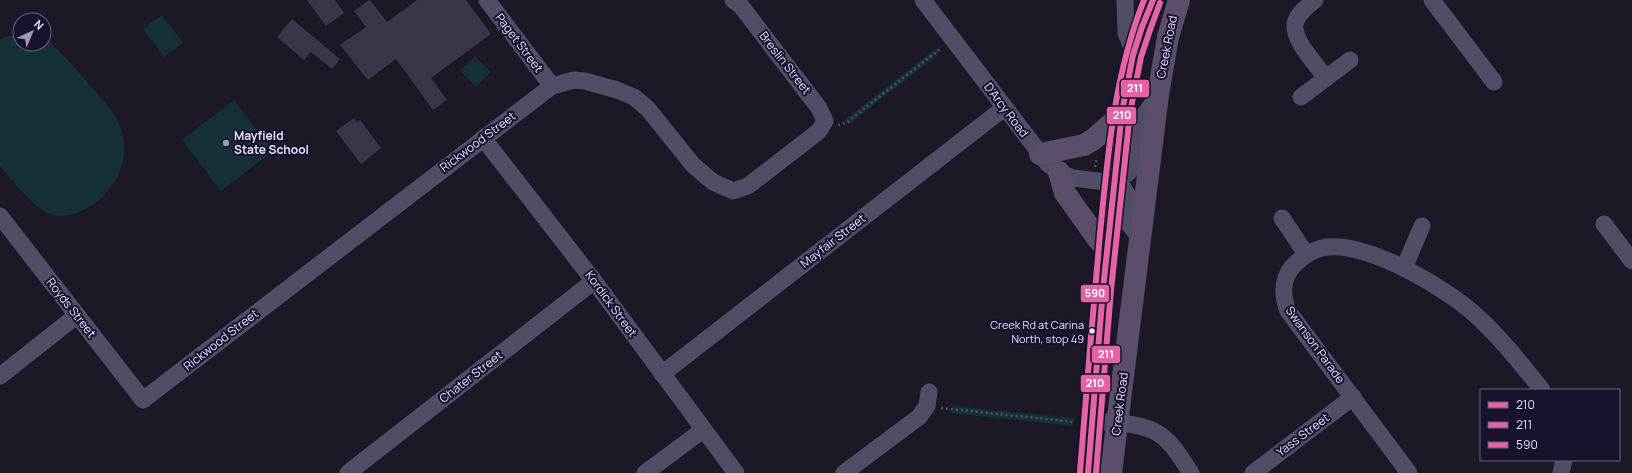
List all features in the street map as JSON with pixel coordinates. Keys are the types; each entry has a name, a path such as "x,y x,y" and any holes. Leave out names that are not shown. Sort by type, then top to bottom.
{"main road":[{"name":"Creek Road","path":"1088,473 1120,116 1140,30 1153,0"},
{"name":"Creek Road","path":"1111,473 1158,96 1168,37 1179,0"},
{"path":"1040,154 1084,145 1094,139 1120,116"},
{"path":"1059,172 1065,193 1097,238 1107,249"}],"street":[{"name":"Paget Street","path":"487,0 552,86"},
{"name":"Breslin Street","path":"733,0 741,6 819,108 825,120 819,131"},
{"name":"D'Arcy Road","path":"923,0 1048,164 1059,172 1078,179 1114,182"},
{"path":"1125,0 1124,19 1126,33 1134,53"},
{"path":"1315,0 1302,11 1295,23 1297,39 1326,78"},
{"path":"1432,0 1494,82"},
{"path":"1301,97 1350,60"},
{"name":"Rickwood Street","path":"143,400 552,86 574,80 585,81 617,90 634,97 648,109 693,165 713,182 733,191 748,186 819,131"},
{"name":"Creek Road","path":"1114,182 1128,173 1133,166 1144,115 1158,96"},
{"name":"Mayfair Street","path":"662,374 1004,108"},
{"name":"Kordick Street","path":"483,138 594,281 736,473"},
{"path":"1114,182 1126,192 1128,196 1129,224 1141,240"},
{"name":"Royds Street","path":"0,216 76,316 143,400"},
{"path":"1282,218 1306,254"},
{"path":"1604,224 1632,261"},
{"path":"1404,268 1422,226"},
{"name":"Swanson Parade","path":"1409,473 1288,311 1283,298 1284,281 1292,266 1306,254 1324,247 1339,246 1358,250 1404,268 1434,284 1481,320 1505,344 1541,389"},
{"name":"Chater Street","path":"348,473 594,281"},
{"path":"0,376 76,316"},
{"name":"Yass Street","path":"1253,473 1353,397"},
{"path":"844,473 919,417 928,399"},
{"path":"1092,421 1138,426 1159,434 1169,443 1191,473"},
{"path":"645,473 703,430"},
{"path":"1561,473 1564,461"}],"path":[{"path":"819,131 846,123 940,49"},
{"path":"928,399 1076,422 1092,421"}],"green space":[{"path":"162,15 183,43 164,57 143,29"},
{"path":"12,35 12,52 52,52 52,44 105,102 119,124 123,138 124,151 122,165 117,177 110,189 101,199 90,207 77,213 59,216 53,215 39,208 0,166 0,40 4,37"},
{"path":"935,49 939,54 848,125 846,119"},
{"path":"475,56 491,72 476,87 460,71"},
{"path":"234,100 273,151 221,191 182,140"},
{"path":"953,406 1074,418 1073,426 949,413"}],"building":[{"path":"307,0 335,0 344,13 326,26"},
{"path":"369,0 387,22 417,0 466,0 491,34 431,78 447,100 433,110 396,59 368,80 340,45 366,27 354,11"},
{"path":"292,19 340,59 332,69 311,52 304,60 277,37"},
{"path":"354,118 357,122 360,120 381,148 361,164 336,131"}],"transit line":[{"name":"590","path":"1080,472 1100,234 1110,144 1119,86 1134,29 1144,0"},
{"name":"210","path":"1088,473 1103,289 1122,112 1133,55 1153,0"},
{"name":"211","path":"1096,473 1111,290 1130,113 1141,57 1160,3"}],"place":[{"name":"Mayfield State School","path":"226,143"},
{"name":"Creek Rd at Carina North, stop 49","path":"1092,331"}]}
